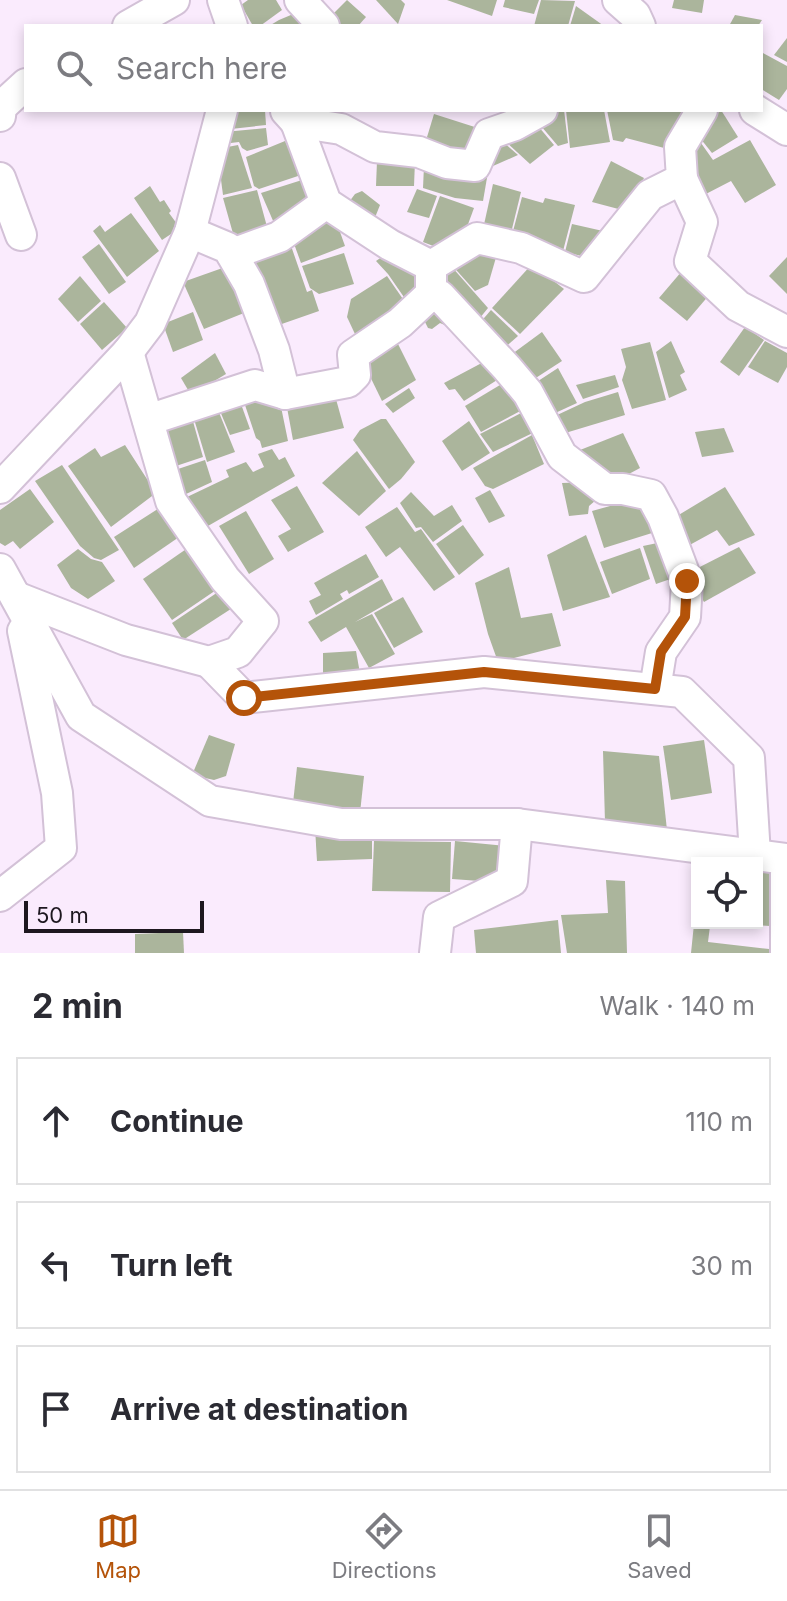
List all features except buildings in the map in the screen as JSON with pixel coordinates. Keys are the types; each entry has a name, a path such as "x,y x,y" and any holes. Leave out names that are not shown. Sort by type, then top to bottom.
{"street":[{"path":"132,24 174,0"},
{"path":"223,0 231,24"},
{"path":"300,0 322,24"},
{"path":"0,116 1,107 24,86"},
{"path":"0,488 128,352 150,323 190,232 221,112"},
{"path":"290,116 341,129 375,147 419,152 447,163 475,166 489,134 538,112"},
{"path":"701,112 680,147 682,179 702,222 690,261 738,306 787,332"},
{"path":"758,112 787,130"},
{"path":"290,116 326,203 390,245 431,280 440,296 528,393 562,456 605,489 651,495 663,517 687,581 685,617 661,652 655,689"},
{"path":"0,178 21,235"},
{"path":"148,420 255,385 285,394 348,382 355,375 353,355 400,323 431,280 477,238 521,248 584,277 650,195 682,179"},
{"path":"232,254 279,237 326,203"},
{"path":"190,232 228,248 232,254 254,297 274,350 285,394"},
{"path":"128,352 171,501 225,579 263,621 238,652 209,662"},
{"path":"0,569 81,716 210,801 341,824 517,824 786,859 786,953"},
{"path":"16,597 126,640 209,662 244,698 484,672 682,692 749,758 755,855"},
{"path":"0,896 61,848 57,793 16,597"},
{"path":"435,953 439,917 512,881 517,824"}],"route":[{"path":"244,698 484,672 655,689 661,652 685,617 687,581"}]}
